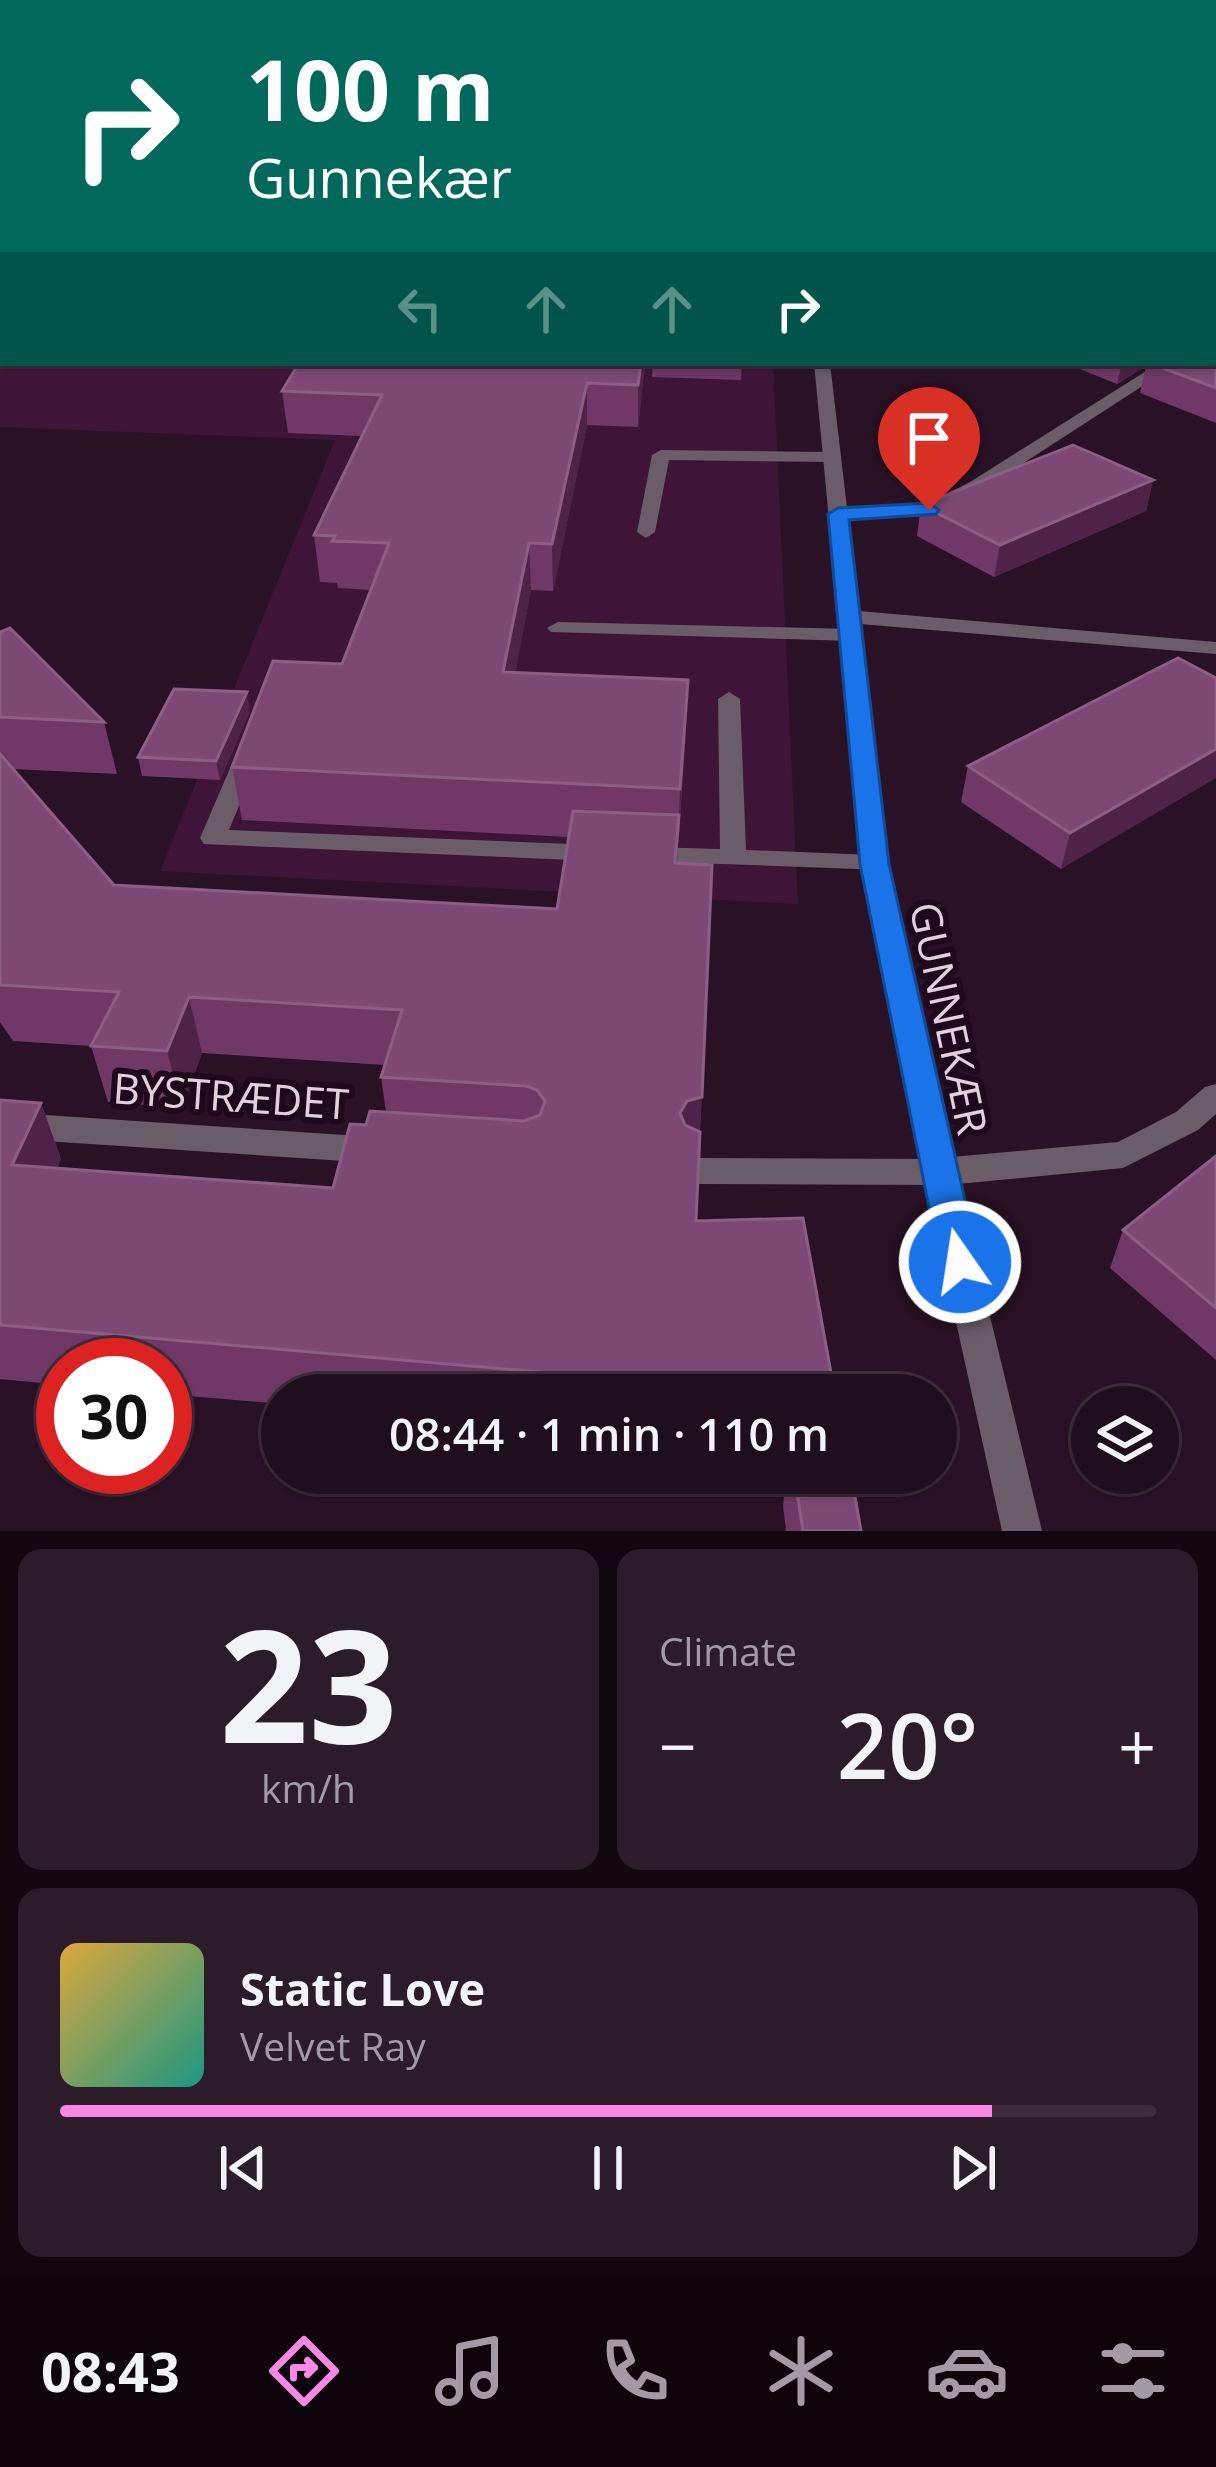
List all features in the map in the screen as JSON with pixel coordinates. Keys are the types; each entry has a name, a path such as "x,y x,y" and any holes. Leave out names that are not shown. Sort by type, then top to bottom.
{"street":[{"name":"GUNNEKÆR","path":"822,366 874,864 1022,1531"},
{"path":"838,514 929,510 976,486 1165,366"},
{"path":"646,532 661,455 832,457"},
{"path":"558,628 851,626 1216,648"},
{"path":"729,699 733,858"},
{"path":"258,730 213,838 874,864"},
{"path":"698,1171 939,1172 1124,1155 1187,1120 1216,1096"},
{"name":"BYSTRÆDET","path":"0,1125 412,1153"}],"shaded area":[{"path":"0,366 773,366 798,904 160,871 335,440 0,427"}],"building":[{"path":"297,366 641,366 638,385 587,383 552,544 529,543 503,672 688,680 680,789 232,767 273,661 342,664 389,543 332,541 335,536 314,535 382,395 282,391"},
{"path":"1157,366 1216,366 1216,388"},
{"path":"1073,445 1153,480 1000,545 921,505"},
{"path":"10,628 104,722 0,717 0,632"},
{"path":"1178,658 1216,678 1216,749 1070,833 968,766"},
{"path":"174,689 247,692 216,761 138,757"},
{"path":"0,754 114,885 557,909 573,811 679,815 675,863 712,865 702,1097 687,1101 680,1113 685,1125 700,1132 696,1221 803,1218 831,1374 563,1374 192,1342 192,1338 0,1325 0,1100 41,1103 12,1165 333,1188 350,1124 366,1125 370,1111 524,1121 540,1115 545,1101 537,1090 526,1086 381,1077 402,1010 189,997 167,1051 91,1046 119,992 0,985"},
{"path":"1216,1156 1216,1308 1123,1230"},
{"path":"797,1494 855,1494 861,1531 803,1531"}],"route":[{"path":"929,510 838,514 874,864 960,1262"}]}
